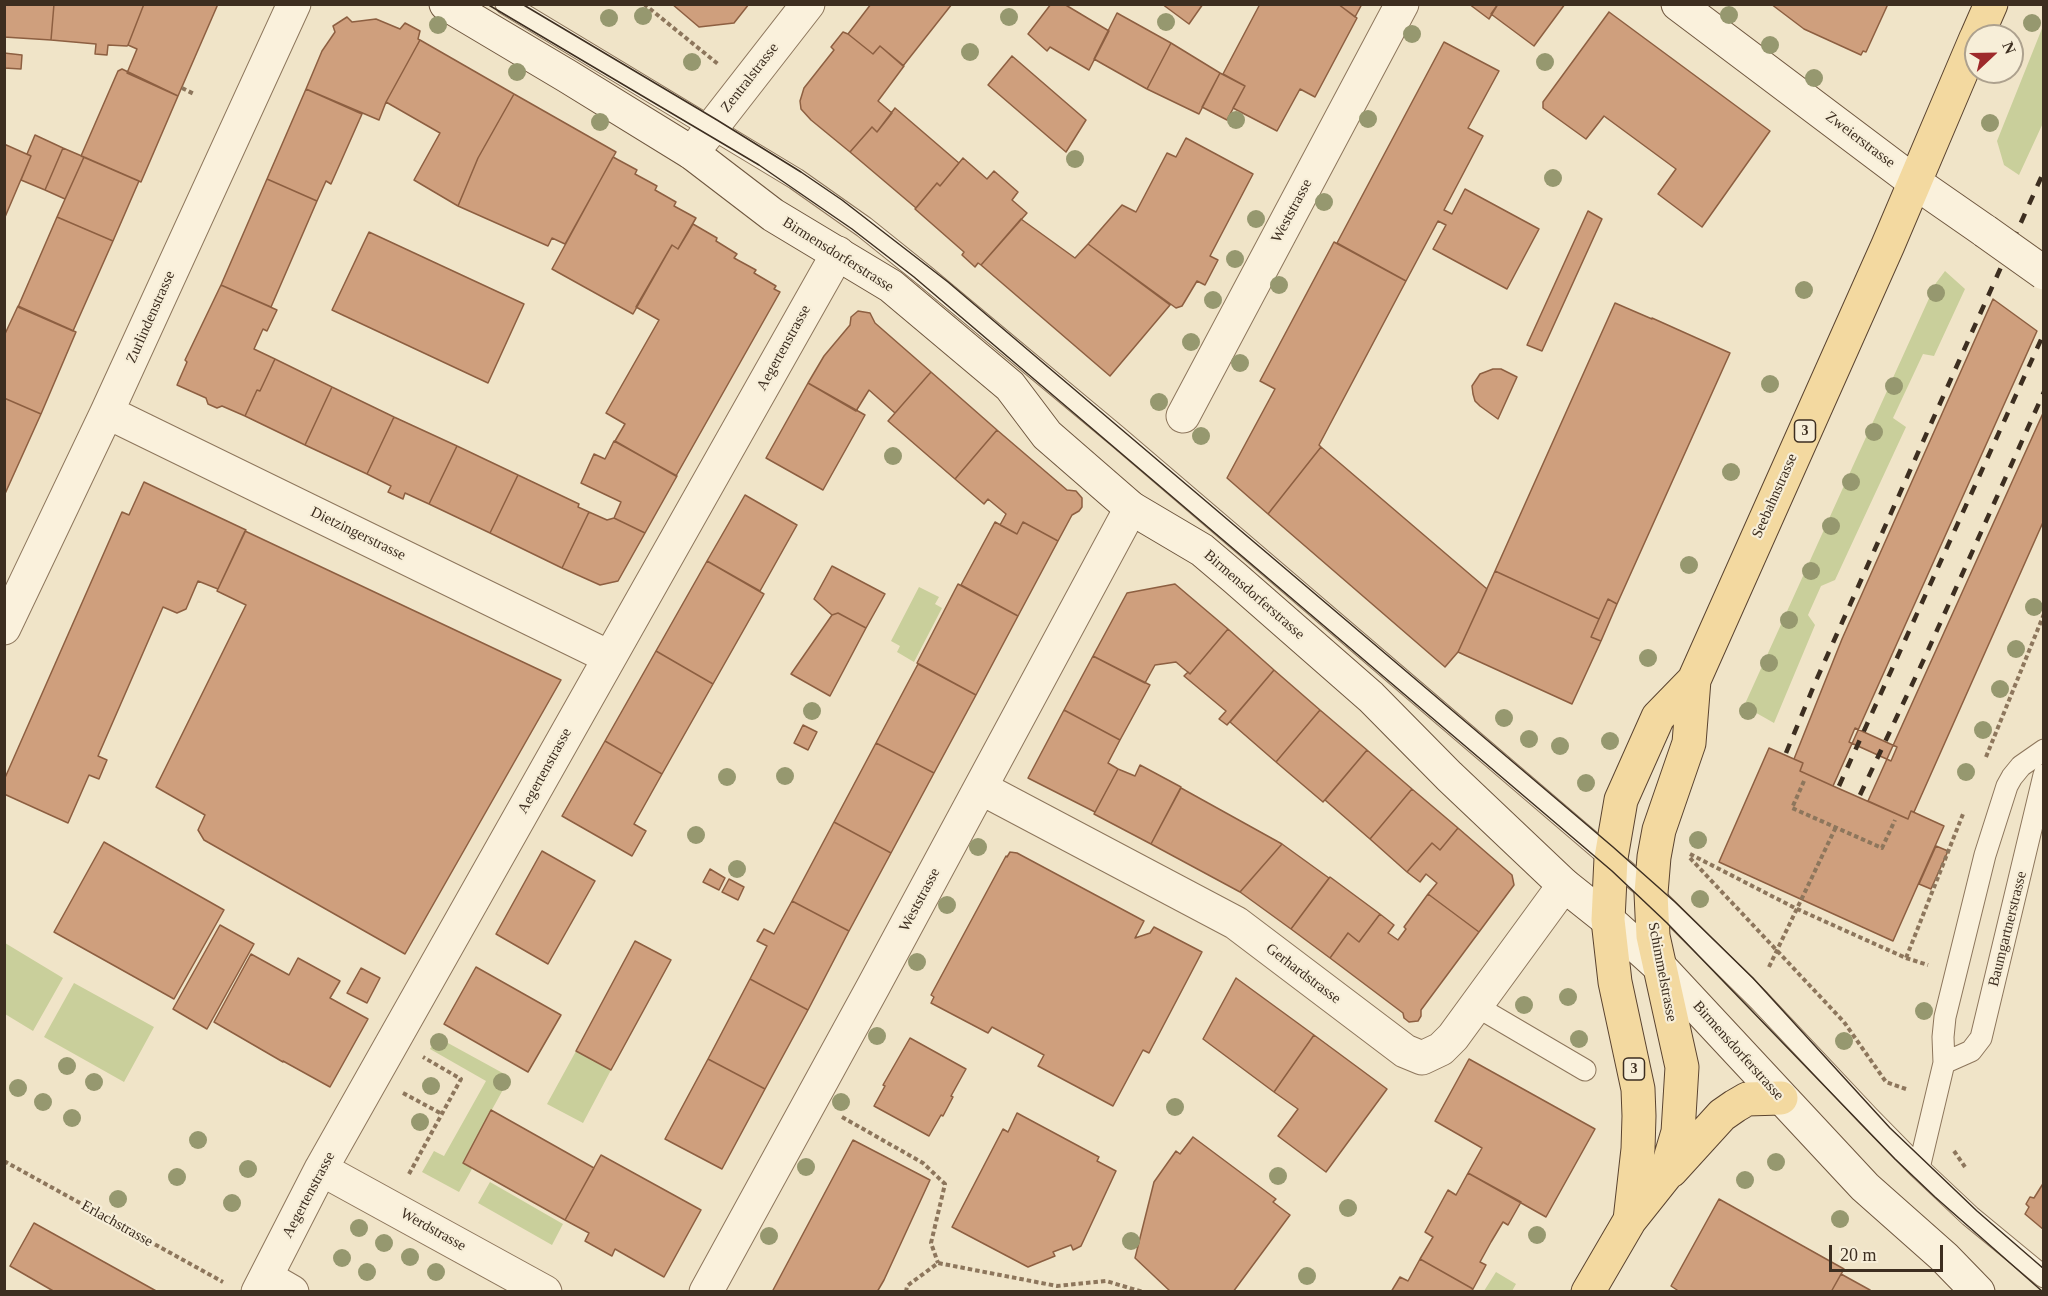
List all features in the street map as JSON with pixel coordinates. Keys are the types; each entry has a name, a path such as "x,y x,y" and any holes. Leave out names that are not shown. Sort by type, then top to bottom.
{"main road":[{"name":"Seebahnstrasse","path":"1982,24 1991,4"},
{"name":"Seebahnstrasse","path":"1608,920 1611,858 1621,801 1637,762 1658,717 1694,680 1888,245 1964,64"},
{"name":"Schimmelstrasse","path":"1588,1292 1630,1220 1665,1176 1678,1132 1682,1067 1653,936 1651,893 1659,830 1689,743 1694,680"},
{"name":"Schimmelstrasse","path":"1608,920 1615,982 1638,1089 1638,1149 1630,1220"},
{"path":"1665,1176 1722,1115 1735,1106 1747,1099 1781,1098"}],"street":[{"name":"Zurlindenstrasse","path":"4,628 107,412 294,4"},
{"name":"Birmensdorferstrasse","path":"446,4 692,153 773,215 891,286 1010,386 1047,435 1131,508 1202,550 1244,586 1371,697 1449,776 1564,885 1608,920 1659,966 1865,1187 1944,1257 1978,1292"},
{"name":"Zentralstrasse","path":"692,153 808,4"},
{"name":"Weststrasse","path":"1183,417 1402,4"},
{"name":"Zweierstrasse","path":"1678,4 1913,181 2043,273"},
{"name":"Aegertenstrasse","path":"261,1286 321,1169 838,253"},
{"name":"Dietzingerstrasse","path":"107,412 609,657"},
{"name":"Weststrasse","path":"706,1292 1131,508"},
{"name":"Gerhardstrasse","path":"981,788 1236,923 1405,1050 1422,1058 1441,1049 1453,1036 1564,885"},
{"name":"Werdstrasse","path":"321,1169 545,1292"}],"lane":[{"name":"Birmensdorferstrasse","path":"506,4 806,186 864,227 925,276 1118,437 1651,893 1760,1001 1919,1168 1970,1216 2043,1278"},
{"path":"1919,1168 1944,1063 1945,1017 1991,836 2012,777 2021,766 2043,750"},
{"name":"Baumgartnerstrasse","path":"1944,1063 1971,1051 1981,1038 2043,776"},
{"path":"1476,1006 1585,1070"}],"path":[{"path":"644,4 744,85"},
{"path":"182,88 194,94"},
{"path":"1982,767 2043,614"},
{"path":"1803,781 1792,808 1882,848 1895,820"},
{"path":"1965,810 1906,958 1796,908 1684,850 1844,1022 1886,1082 1913,1092 1971,1175"},
{"path":"1768,969 1836,827"},
{"path":"409,1174 461,1079 420,1056"},
{"path":"400,1091 442,1114"},
{"path":"842,1117 923,1163 945,1184 931,1243 938,1263"},
{"name":"Erlachstrasse","path":"4,1161 261,1286"},
{"path":"906,1292 907,1286 938,1263 1057,1286 1106,1281 1143,1292"}],"green space":[{"path":"2043,26 2043,123 2019,175 2004,165 1997,141 2020,84 2024,84 2024,74"},
{"path":"1945,271 1965,289 1934,356 1923,354 1893,418 1906,427 1835,580 1821,586 1808,615 1815,625 1774,723 1744,706 1936,283"},
{"path":"919,587 939,597 935,604 942,608 914,662 897,652 900,646 891,641"},
{"path":"5,943 63,978 33,1031 5,1014"},
{"path":"74,983 154,1027 124,1082 44,1037"},
{"path":"437,1037 510,1077 463,1162 472,1169 459,1192 422,1172 434,1151 444,1156 486,1081 430,1049"},
{"path":"576,1051 611,1070 583,1123 547,1104"},
{"path":"490,1182 563,1224 552,1245 478,1203"},
{"path":"1496,1272 1516,1284 1512,1291 1484,1291"}],"building":[{"path":"4,4 54,4 51,40 4,37"},
{"path":"54,4 144,4 128,45 108,45 107,55 95,54 96,44 51,40"},
{"path":"144,4 218,4 178,96 127,73 137,49 128,45"},
{"path":"672,4 749,4 734,23 699,27"},
{"path":"871,4 952,4 903,66 880,46 873,54 848,34"},
{"path":"1051,4 1064,4 1109,31 1089,70 1050,47 1047,51 1028,34"},
{"path":"1162,4 1203,4 1189,24"},
{"path":"1260,4 1338,4 1357,18 1315,97 1300,89 1277,131 1233,108 1245,86 1223,74"},
{"path":"1338,4 1362,4 1355,17"},
{"path":"1469,4 1498,4 1489,19"},
{"path":"1498,4 1565,4 1534,46 1491,14"},
{"path":"1771,4 1888,4 1866,52 1863,51 1861,55 1804,29"},
{"path":"1609,12 1770,131 1702,227 1658,194 1676,169 1604,116 1586,139 1543,108 1543,102"},
{"path":"1117,13 1171,43 1147,89 1094,59"},
{"path":"347,17 352,22 376,19 400,29 405,23 420,31 418,39 420,40 386,102 379,120 306,89 322,51 335,32 333,26"},
{"path":"843,32 873,54 880,46 904,66 878,101 892,113 877,132 872,127 850,152 811,120 801,109 800,101 804,88 834,50 831,47"},
{"path":"420,40 514,94 478,158 458,206 414,180 440,133 386,102"},
{"path":"1444,42 1499,71 1468,128 1483,136 1444,210 1452,214 1465,189 1539,229 1507,289 1433,249 1446,225 1438,221 1406,281 1337,243"},
{"path":"1171,43 1220,73 1199,114 1147,89"},
{"path":"4,53 22,55 21,69 4,68"},
{"path":"1012,56 1086,120 1066,152 988,85"},
{"path":"122,69 178,96 141,182 81,156 118,71"},
{"path":"1220,73 1245,86 1227,120 1202,107"},
{"path":"306,89 362,114 331,184 326,181 317,201 267,179"},
{"path":"514,94 616,152 565,244 552,238 548,246 458,206 478,158"},
{"path":"895,108 959,163 940,186 937,183 916,208 850,152 872,127 877,132"},
{"path":"35,135 63,148 45,190 21,180 31,156 27,154"},
{"path":"1186,138 1253,174 1210,256 1218,260 1205,285 1197,281 1182,306 1176,308 1088,244 1122,205 1136,212 1167,153 1176,157"},
{"path":"4,144 31,156 5,217 4,217"},
{"path":"63,148 84,157 65,199 45,190"},
{"path":"84,157 139,181 113,241 57,217"},
{"path":"613,157 637,170 635,174 657,186 655,190 676,202 674,206 696,218 678,249 672,245 633,314 552,269"},
{"path":"963,158 987,179 994,171 1018,192 1012,200 1027,213 981,265 978,263 975,267 962,255 964,252 915,209 937,183 940,186"},
{"path":"267,179 317,201 271,307 221,285"},
{"path":"1588,211 1602,219 1542,351 1527,345"},
{"path":"57,217 113,241 73,331 18,307"},
{"path":"1021,219 1075,258 1088,244 1170,305 1110,376 981,265"},
{"path":"693,224 717,238 716,241 737,254 734,258 756,270 754,273 776,286 774,289 780,292 676,476 615,441 625,424 606,413 659,320 636,307 672,245 678,249"},
{"path":"369,232 524,304 488,383 332,310"},
{"path":"1334,242 1406,281 1319,445 1321,447 1268,514 1227,478 1275,389 1260,381"},
{"path":"221,285 277,310 267,331 263,329 254,349 275,359 245,416 222,406 217,408 208,404 206,398 177,385 187,362 185,360"},
{"path":"1993,299 2037,331 1833,786 1800,771 1803,763 1794,759 1842,639"},
{"path":"1615,303 1730,353 1617,604 1608,599 1599,619 1495,571"},
{"path":"18,306 76,332 41,414 4,398 4,336"},
{"path":"858,311 870,313 875,323 931,372 895,413 869,390 856,411 808,383 824,356 850,325 851,317"},
{"path":"275,359 332,387 305,445 245,416"},
{"path":"1493,369 1501,369 1517,377 1498,419 1475,401 1472,386 1480,374"},
{"path":"931,372 997,430 955,479 888,421"},
{"path":"808,383 865,415 823,490 766,458"},
{"path":"332,387 394,417 367,474 305,445"},
{"path":"4,398 41,414 4,496"},
{"path":"2044,411 2044,520 1914,812 1911,811 1908,819 1868,801"},
{"path":"394,417 457,446 429,504 405,493 403,499 388,492 391,486 367,474"},
{"path":"997,430 1067,490 1076,491 1082,498 1082,507 1072,515 1058,541 1023,522 1017,534 1000,525 1006,514 988,499 984,504 955,479"},
{"path":"614,441 677,476 645,533 614,518 621,502 581,483 594,454 605,459"},
{"path":"457,446 518,475 490,533 429,504"},
{"path":"1321,447 1487,589 1458,652 1445,667 1268,514"},
{"path":"518,475 579,504 578,507 589,512 562,568 490,533"},
{"path":"144,482 246,530 218,589 198,581 186,609 177,613 163,607 98,756 107,760 99,779 89,775 68,823 4,794 4,780 122,512 129,515"},
{"path":"745,495 797,525 760,591 707,561"},
{"path":"589,512 607,520 614,518 645,533 618,581 600,585 562,568"},
{"path":"995,522 1017,534 1023,522 1058,541 1018,616 961,585"},
{"path":"245,531 561,680 405,954 204,840 198,830 205,815 156,787 246,605 217,591"},
{"path":"707,561 764,594 713,684 656,651"},
{"path":"832,566 885,594 866,628 838,613 832,615 814,599"},
{"path":"1495,571 1599,619 1591,637 1601,641 1572,704 1458,652"},
{"path":"958,584 1018,616 976,695 917,663"},
{"path":"1175,584 1228,629 1190,674 1176,662 1155,665 1145,683 1093,656 1127,593"},
{"path":"1608,599 1617,604 1601,641 1591,637"},
{"path":"838,613 866,628 830,696 791,674 832,615"},
{"path":"1228,629 1274,670 1227,725 1219,719 1226,711 1184,676 1188,672 1190,674"},
{"path":"656,651 713,684 662,774 605,741"},
{"path":"1093,656 1150,685 1120,740 1064,710"},
{"path":"918,664 976,695 934,773 876,743"},
{"path":"1274,670 1320,710 1276,762 1230,722"},
{"path":"1064,710 1120,740 1108,763 1118,769 1095,812 1028,778"},
{"path":"1320,710 1367,750 1323,802 1276,762"},
{"path":"803,725 817,732 808,750 794,743"},
{"path":"1855,728 1897,747 1891,761 1849,742"},
{"path":"605,741 662,774 634,824 646,831 632,856 562,816"},
{"path":"876,743 934,773 891,853 834,822"},
{"path":"1769,748 1803,763 1800,771 1833,786 1908,819 1911,811 1944,826 1893,941 1719,862"},
{"path":"1367,750 1412,789 1370,839 1325,800"},
{"path":"1140,765 1181,787 1151,844 1094,814 1118,769 1135,776"},
{"path":"1181,788 1282,844 1240,892 1151,844"},
{"path":"1412,789 1458,828 1440,850 1432,843 1407,872 1370,839"},
{"path":"834,822 891,853 849,931 792,901"},
{"path":"1458,828 1512,875 1514,885 1479,932 1428,894 1437,883 1426,874 1420,882 1407,872 1432,843 1440,850"},
{"path":"104,842 224,910 174,999 54,932"},
{"path":"1282,844 1329,878 1291,929 1240,892"},
{"path":"1936,846 1948,851 1931,889 1919,884"},
{"path":"542,851 595,881 548,964 496,934"},
{"path":"1010,852 1017,853 1144,921 1135,938 1150,933 1154,927 1202,952 1149,1053 1143,1050 1113,1106 1038,1066 1044,1055 992,1027 988,1033 931,1003 934,997 931,995"},
{"path":"710,869 725,878 719,890 703,882"},
{"path":"1330,877 1380,914 1359,942 1348,933 1330,958 1291,929"},
{"path":"729,879 744,887 738,900 722,892"},
{"path":"1428,894 1479,932 1421,1010 1418,1021 1409,1022 1404,1018 1403,1013 1330,958 1348,933 1359,942 1380,914 1394,925 1388,933 1398,940 1406,929 1404,927"},
{"path":"792,901 849,931 808,1010 750,979 767,946 757,941 764,929 774,934"},
{"path":"220,925 254,944 207,1029 173,1009"},
{"path":"635,941 671,960 611,1070 576,1051"},
{"path":"251,954 289,975 298,958 340,981 330,998 368,1019 330,1087 214,1022"},
{"path":"476,967 561,1015 528,1072 444,1024"},
{"path":"361,968 380,978 367,1003 347,993"},
{"path":"1236,978 1314,1035 1274,1092 1203,1039"},
{"path":"750,979 808,1010 765,1089 708,1059"},
{"path":"1314,1035 1387,1089 1326,1172 1278,1136 1298,1109 1274,1092"},
{"path":"910,1038 966,1069 943,1116 941,1115 929,1136 874,1106 885,1086 883,1085"},
{"path":"708,1059 765,1089 722,1169 665,1139"},
{"path":"1469,1059 1595,1129 1546,1217 1468,1173 1482,1148 1435,1121"},
{"path":"491,1110 594,1168 565,1220 463,1163"},
{"path":"1017,1113 1099,1157 1097,1161 1116,1171 1081,1246 1073,1250 1071,1245 1053,1252 1055,1256 1028,1267 952,1227 1003,1129 1008,1132"},
{"path":"1193,1137 1276,1199 1273,1202 1290,1215 1233,1292 1171,1292 1135,1258 1154,1182 1176,1151 1180,1154"},
{"path":"853,1140 930,1180 884,1280 877,1292 772,1292"},
{"path":"601,1155 701,1210 664,1277 615,1249 612,1256 585,1241 589,1233 565,1220"},
{"path":"1468,1173 1521,1202 1508,1225 1503,1222 1491,1242 1480,1262 1486,1265 1473,1289 1420,1259 1433,1237 1425,1232 1448,1190 1456,1195"},
{"path":"2044,1182 2044,1230 2025,1214 2029,1207 2026,1204 2030,1197 2034,1198"},
{"path":"1719,1199 1844,1269 1831,1292 1680,1292 1671,1286"},
{"path":"34,1223 158,1292 55,1292 10,1266"},
{"path":"1420,1259 1473,1289 1471,1292 1391,1292 1400,1277 1408,1281"},
{"path":"1841,1274 1870,1290 1872,1292 1831,1292"}],"tram line":[{"path":"487,4 759,165 852,229 914,277 1612,871 1667,923 1895,1159 2043,1292"},
{"path":"522,4 801,172 842,200 948,282 1675,902 1753,978 1890,1128 1977,1211 2044,1269"}],"railway":[{"path":"1786,753 1815,683 2044,171"},
{"path":"1839,786 2044,333"},
{"path":"1860,795 1925,657 2044,392"}]}
